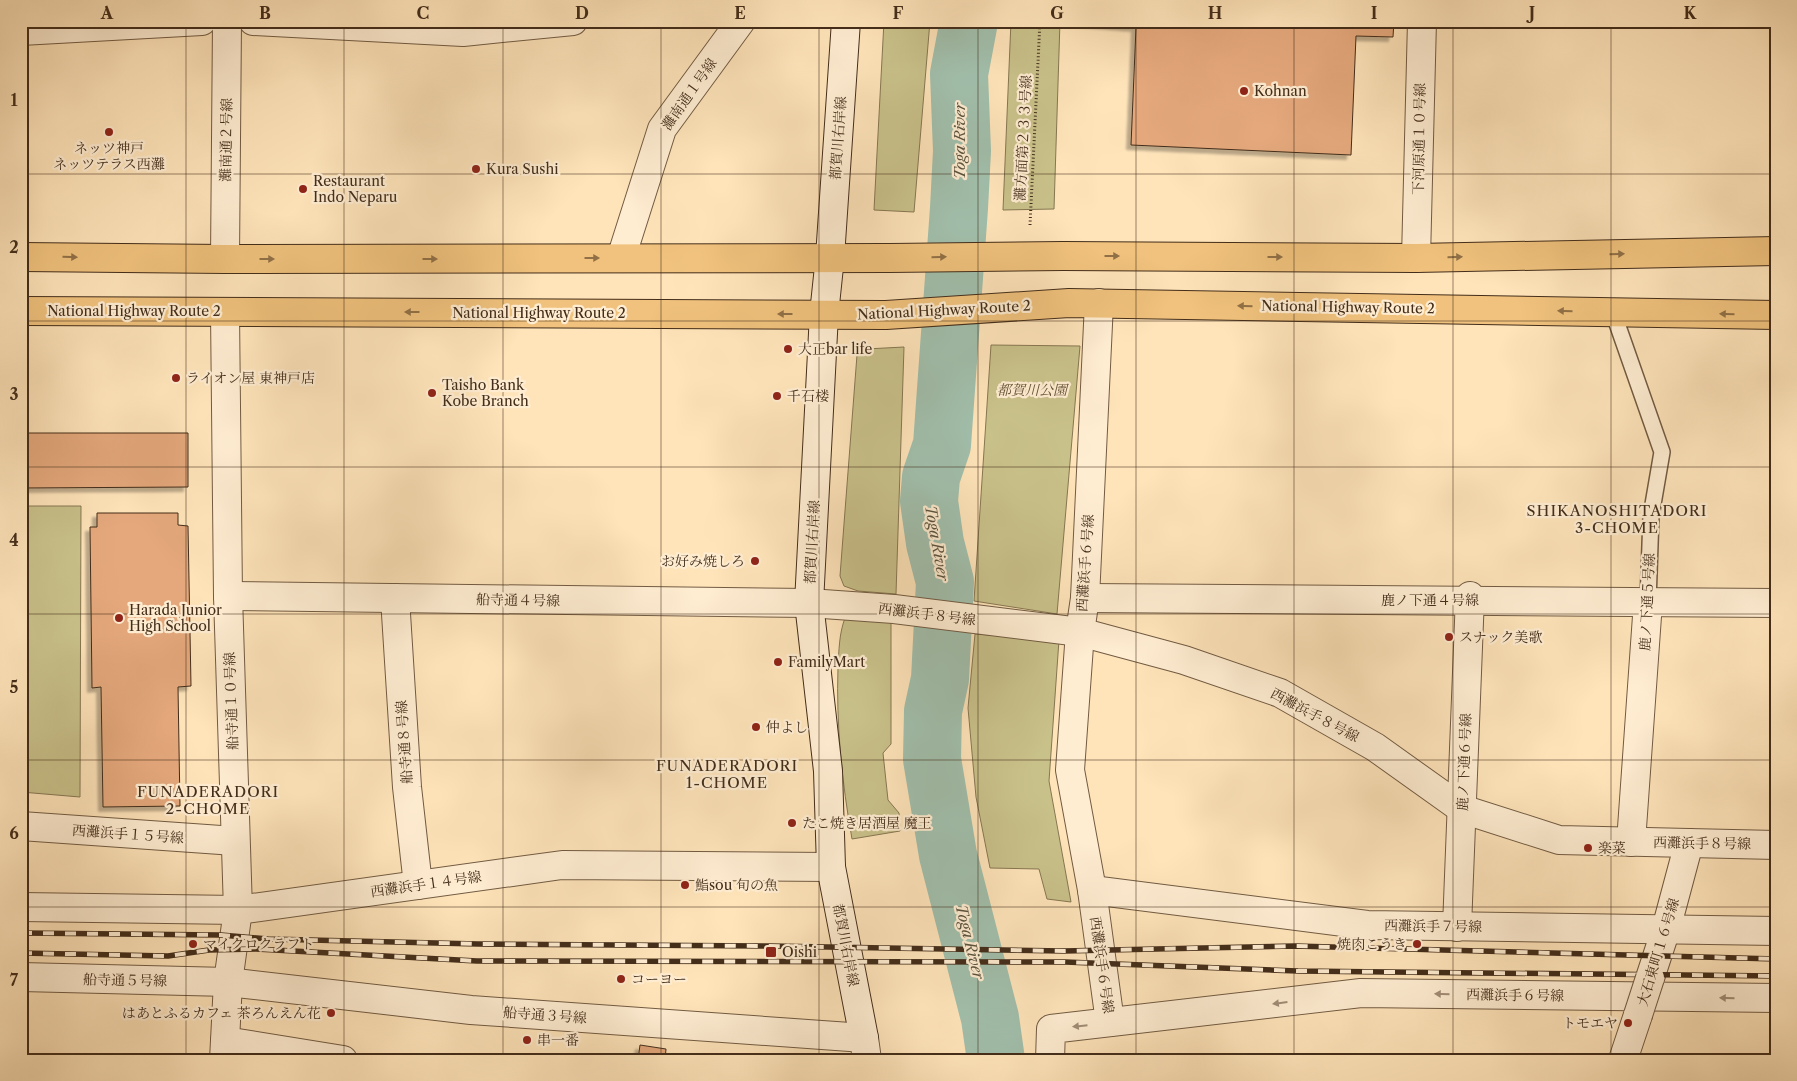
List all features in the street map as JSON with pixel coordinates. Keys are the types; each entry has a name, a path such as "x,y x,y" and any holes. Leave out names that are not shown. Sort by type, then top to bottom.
{"highway":[{"path":"21,257 225,259 1028,256 1416,258 1776,251"},
{"name":"National Highway Route 2","path":"21,311 886,315 1069,303 1099,303 1776,315"}],"street":[{"path":"21,31 202,21"},
{"name":"灘南通２号線","path":"225,259 228,21"},
{"path":"253,21 463,32 574,21"},
{"name":"灘南通１号線","path":"620,258 662,129 741,21"},
{"name":"都賀川右岸線","path":"846,21 830,257 824,314 809,602 828,771 830,867 865,1049"},
{"name":"下河原通１０号線","path":"1416,258 1422,21"},
{"name":"西灘浜手６号線","path":"1099,303 1085,598 1080,632 1070,770 1092,890 1110,1022 1362,993 1776,998"},
{"name":"船寺通１０号線","path":"225,312 228,596 238,910 228,982 225,1050"},
{"name":"船寺通４号線","path":"228,596 809,602"},
{"name":"船寺通８号線","path":"395,598 407,787 418,885"},
{"name":"鹿ノ下通４号線","path":"1085,598 1470,598 1776,603"},
{"name":"鹿ノ下通６号線","path":"1457,927 1470,598"},
{"name":"西灘浜手８号線","path":"809,602 894,609 1080,632 1184,660 1280,693 1375,747 1462,809 1560,840 1776,844"},
{"name":"鹿ノ下通５号線","path":"1631,842 1648,602"},
{"name":"西灘浜手１５号線","path":"21,826 235,841"},
{"name":"大石東町１６号線","path":"1623,1060 1666,929 1689,843"},
{"name":"西灘浜手１４号線","path":"21,907 238,910 562,865 830,867"},
{"name":"西灘浜手７号線","path":"1092,890 1367,926 1776,931"},
{"name":"船寺通５号線","path":"21,977 228,982"},
{"name":"船寺通３号線","path":"228,982 471,1010 865,1049"},
{"path":"1050,1060 1051,1029 1110,1022"},
{"path":"225,1050 343,1060"}],"lane":[{"name":"鹿ノ下通５号線","path":"1613,312 1662,452 1651,516 1648,602"}],"path":[{"name":"灘方面第２３３号線","path":"1028,256 1040,21"}],"green space":[{"path":"884,21 930,21 914,212 874,210"},
{"path":"1011,21 1060,21 1054,209 1003,210"},
{"name":"都賀川公園","path":"991,345 1080,346 1057,614 974,601"},
{"path":"904,347 896,594 858,591 844,586 840,576 857,355 866,349"},
{"path":"21,506 81,506 80,797 21,792"},
{"path":"845,618 891,618 891,744 883,753 888,800 899,813 900,831 852,839 845,797 838,710 839,648"},
{"path":"975,634 1059,640 1049,781 1071,902 1047,899 1039,869 990,868 976,797 968,708"}],"building":[{"name":"Kohnan","path":"1063,21 1394,21 1393,37 1356,36 1351,155 1131,145 1136,27"},
{"path":"21,433 188,433 188,487 21,488"},
{"path":"97,513 178,513 178,525 188,526 191,686 178,687 180,806 103,807 101,687 92,688 90,527 97,527"},
{"path":"640,1045 666,1049 665,1060 638,1060"}],"waterway":[{"name":"Toga River","path":"969,21 959,74 962,151 942,445 931,477 929,501 935,543 945,582 940,679 933,711 932,759 948,855 990,1018 996,1060"}],"railway":[{"path":"21,933 221,935 268,939 478,944 1064,951 1295,946 1776,959"},
{"path":"21,953 168,956 209,950 256,949 477,961 1065,962 1298,971 1776,976"}],"place":[{"name":"Kohnan","path":"1244,91"},
{"name":"ネッツ神戸 ネッツテラス西灘","path":"109,132"},
{"name":"Kura Sushi","path":"476,169"},
{"name":"Restaurant Indo Neparu","path":"303,189"},
{"name":"大正bar life","path":"788,349"},
{"name":"ライオン屋 東神戸店","path":"176,378"},
{"name":"Taisho Bank Kobe Branch","path":"432,393"},
{"name":"千石楼","path":"777,396"},
{"name":"お好み焼しろ","path":"755,561"},
{"name":"Harada Junior High School","path":"119,618"},
{"name":"スナック美歌","path":"1449,637"},
{"name":"FamilyMart","path":"778,662"},
{"name":"仲よし","path":"756,727"},
{"name":"たこ焼き居酒屋 魔王","path":"792,823"},
{"name":"楽菜","path":"1588,848"},
{"name":"鮨sou 旬の魚","path":"685,885"},
{"name":"マイクロクラフト","path":"193,944"},
{"name":"焼肉こうき","path":"1417,944"},
{"name":"Oishi","path":"771,952"},
{"name":"コーヨー","path":"621,979"},
{"name":"はあとふるカフェ 茶ろんえん花","path":"331,1013"},
{"name":"トモエヤ","path":"1628,1023"},
{"name":"串一番","path":"527,1040"}],"district":[{"name":"SHIKANOSHITADORI 3-CHOME","path":"1617,518"},
{"name":"FUNADERADORI 1-CHOME","path":"727,774"},
{"name":"FUNADERADORI 2-CHOME","path":"208,800"}]}
